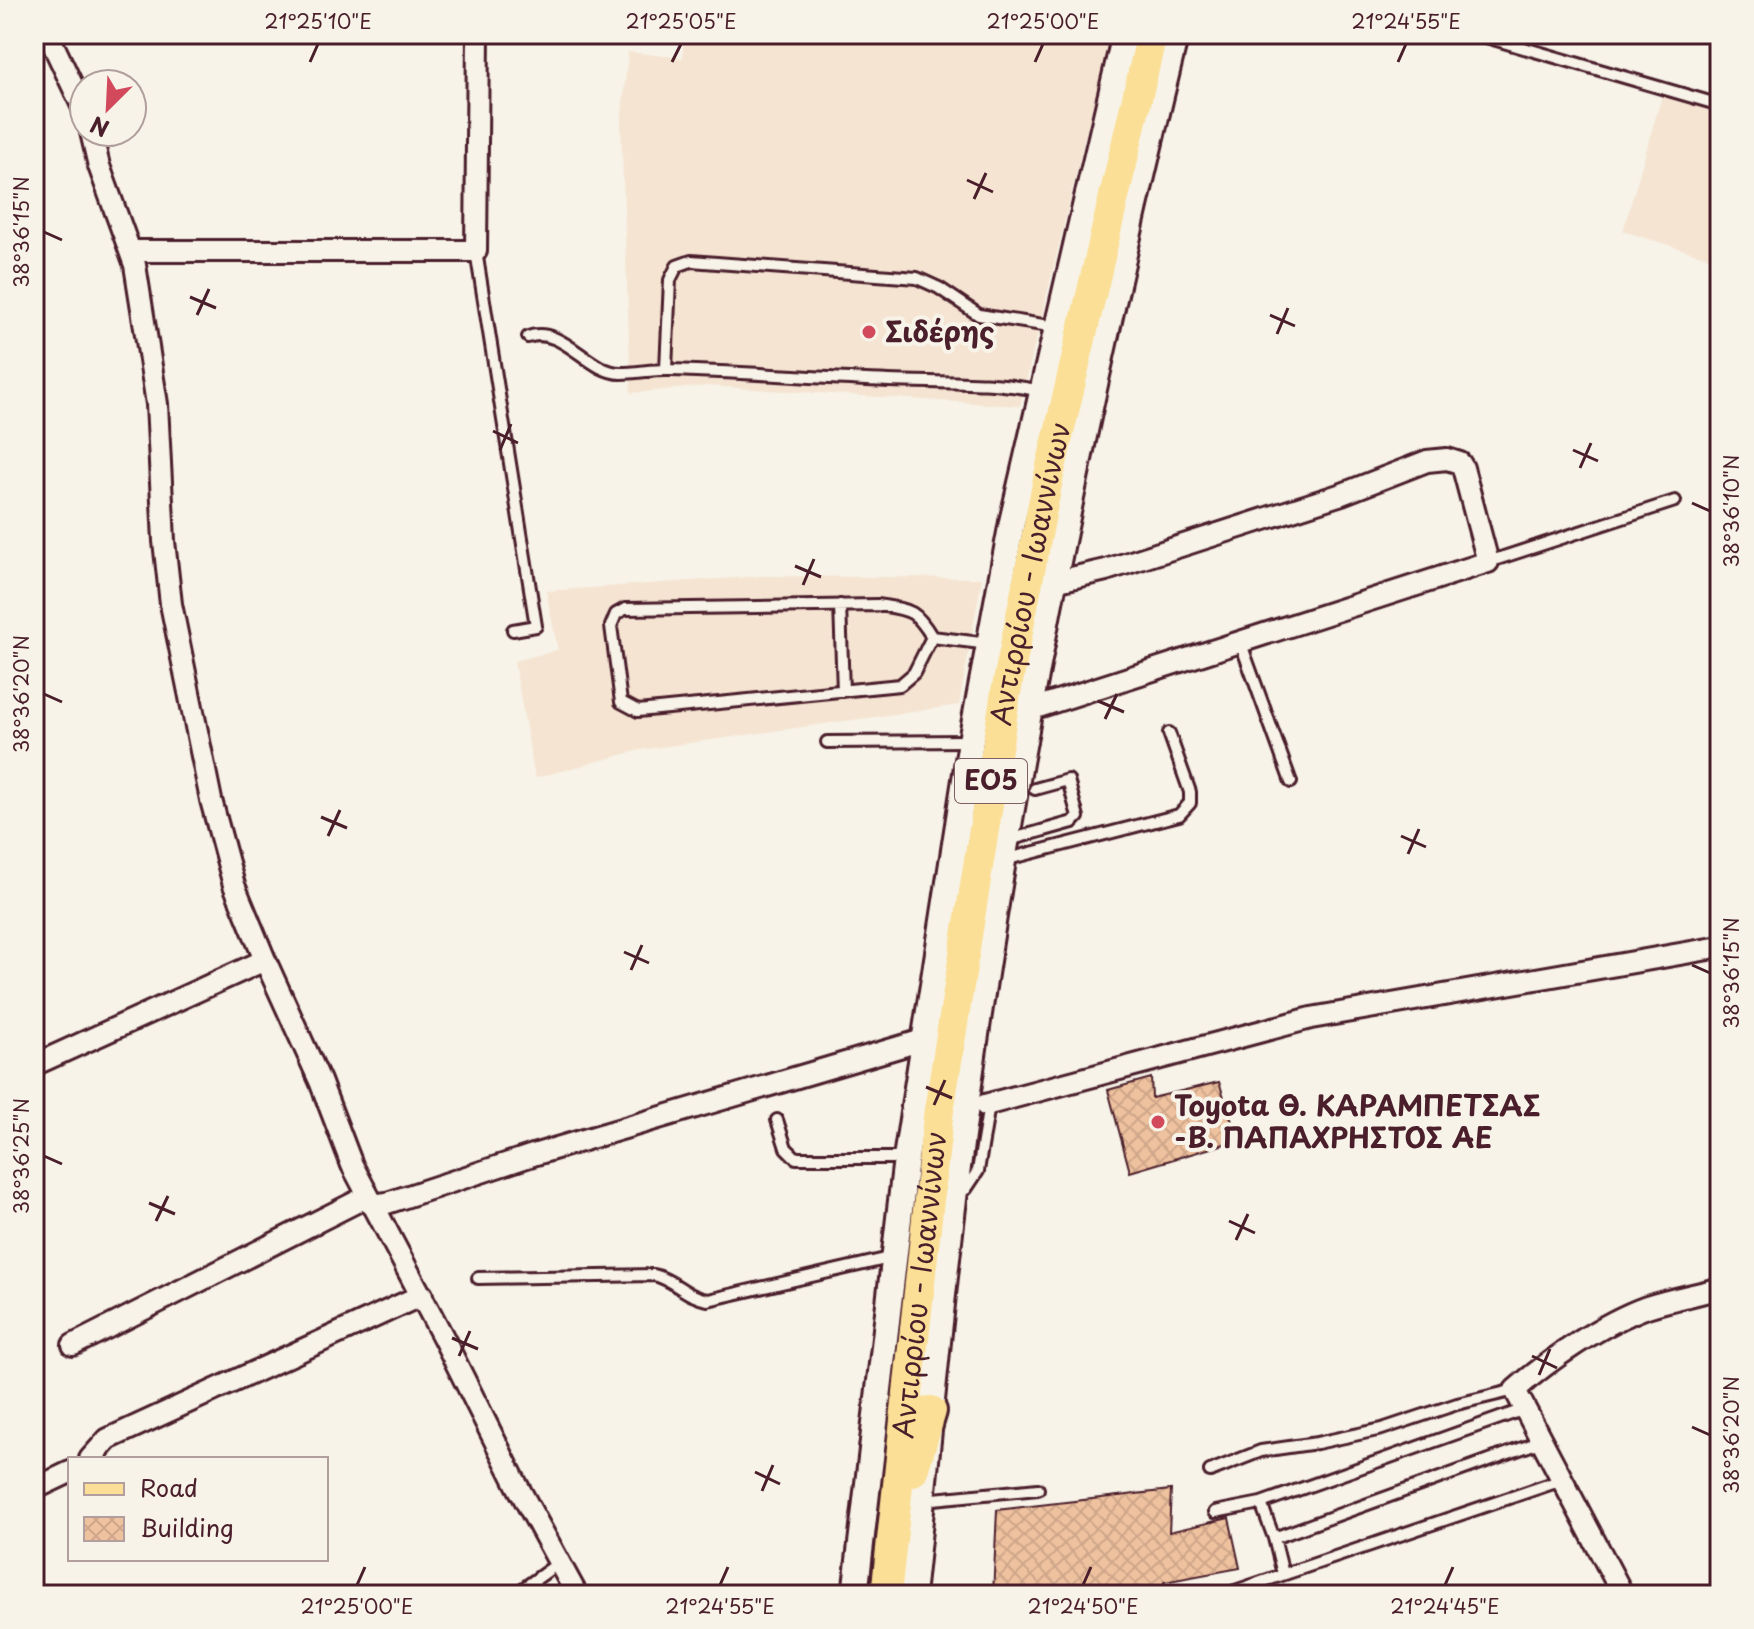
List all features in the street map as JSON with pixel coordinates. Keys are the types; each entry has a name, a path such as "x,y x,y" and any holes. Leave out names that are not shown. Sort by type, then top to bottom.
{"main road":[{"name":"Αντιρρίου - Ιωαννίνων","path":"886,1595 938,1117 1020,609 1152,34"},
{"path":"892,1538 931,1411"}],"street":[{"path":"48,34 68,76"},
{"path":"131,251 476,251 478,34"},
{"path":"855,1595 906,1158 971,741 1041,391 1125,34"},
{"path":"912,1595 955,1191 977,1101 1006,850 1029,710 1084,436 1176,34"},
{"path":"95,148 107,189 131,251 157,404 171,604 191,709 234,885 320,1081 352,1165 577,1595"},
{"path":"1029,710 1488,562 1463,468 1453,460 1442,459 1427,461 1342,494 1106,570 1054,582"},
{"path":"977,1101 1322,1016 1720,947"},
{"path":"34,1065 265,960"},
{"path":"73,1345 370,1200 387,1203 533,1155 923,1040"},
{"path":"1623,1595 1515,1390 1601,1330 1645,1308 1720,1288"},
{"path":"92,1457 108,1439 422,1295"},
{"path":"34,1489 68,1473"}],"lane":[{"path":"1476,34 1720,105"},
{"path":"476,251 536,626 513,630"},
{"path":"666,369 670,280 677,266 691,261 917,278 939,288 979,315 1056,327"},
{"path":"528,337 537,334 549,337 617,373 666,369 1009,384 1041,391"},
{"path":"1488,562 1675,501"},
{"path":"840,605 843,691"},
{"path":"878,605 909,610 920,616 932,637 908,681 900,685 638,711 621,702 611,626 616,614 625,609 878,605"},
{"path":"932,637 989,644"},
{"path":"1241,644 1291,782"},
{"path":"1006,850 1179,815 1190,803 1190,792 1169,733"},
{"path":"827,742 971,741"},
{"path":"1006,850 1073,822 1078,817 1068,780 1035,789"},
{"path":"777,1120 786,1148 796,1158 906,1158"},
{"path":"478,1278 654,1275 670,1280 695,1299 708,1300 894,1257"},
{"path":"1210,1471 1261,1451 1382,1429 1457,1404 1515,1390"},
{"path":"1215,1512 1261,1503 1525,1409"},
{"path":"1274,1538 1542,1441"},
{"path":"1223,1595 1562,1480"},
{"path":"923,1500 1038,1489"},
{"path":"1261,1503 1283,1574"},
{"path":"514,1595 560,1562"}],"shaded area":[{"path":"683,34 1110,34 1020,406 708,386 631,393 621,126 628,52 683,58"},
{"path":"1663,92 1720,109 1720,261 1623,231"},
{"path":"763,576 982,578 959,705 640,750 535,778 514,661 558,650 546,591"}],"building":[{"path":"1151,1078 1152,1098 1219,1082 1238,1140 1130,1172 1108,1090"},
{"path":"1171,1490 1169,1532 1229,1518 1240,1568 1164,1582 1165,1595 993,1595 997,1510"}],"place":[{"name":"Σιδέρης","path":"869,332"},
{"name":"Toyota Θ. ΚΑΡΑΜΠΕΤΣΑΣ -Β. ΠΑΠΑΧΡΗΣΤΟΣ ΑΕ","path":"1158,1122"}]}
